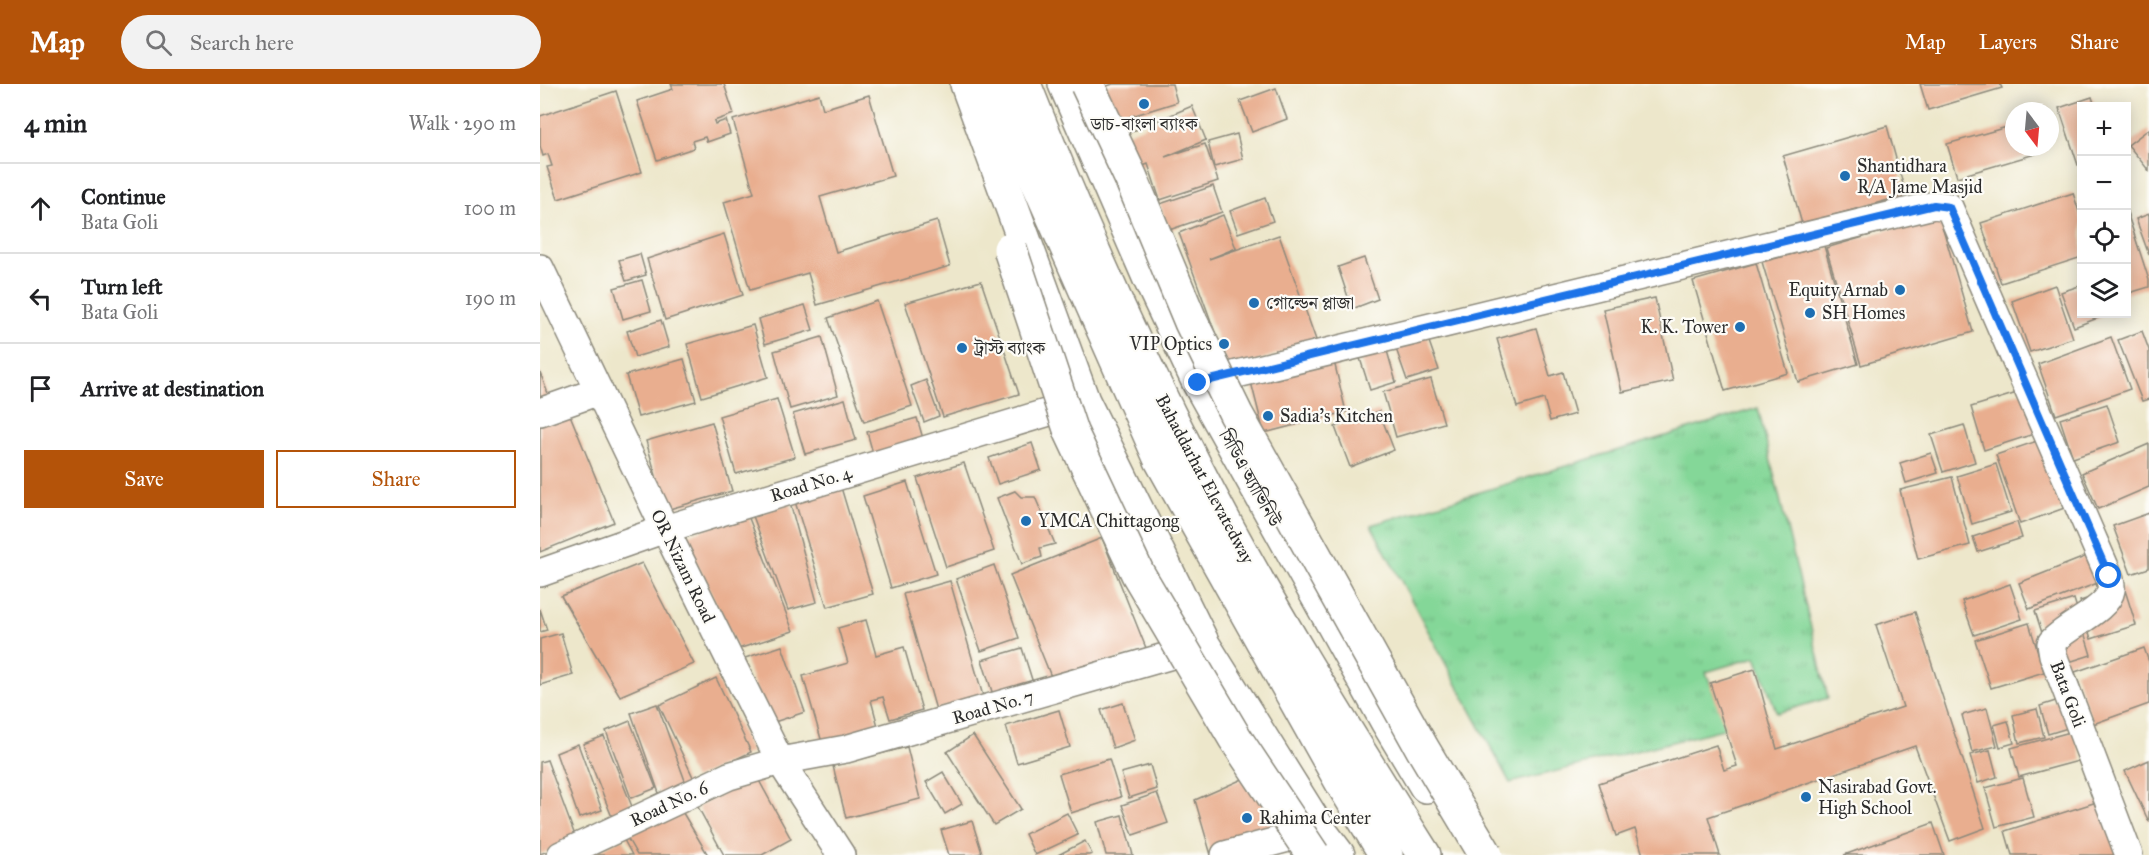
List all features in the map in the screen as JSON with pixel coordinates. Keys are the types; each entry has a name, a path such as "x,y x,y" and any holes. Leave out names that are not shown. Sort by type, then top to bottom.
{"main road":[{"path":"967,84 1083,401 1204,646 1323,847"},
{"name":"Bahaddarhat Elevatedway","path":"998,84 1017,135 1161,460 1341,781 1386,855"},
{"name":"Bahaddarhat Elevatedway","path":"1023,84 1129,333 1195,466 1298,653 1424,855"},
{"name":"সিডিএ অ্যাভিনিউ","path":"1065,84 1198,383 1386,721 1469,855"},
{"path":"1087,84 1131,178 1191,322 1236,414 1422,748 1486,855"},
{"path":"1010,249 1071,432 1138,574 1235,738 1323,847"}],"street":[{"name":"Bata Goli","path":"1198,383 1934,205 1949,207 2109,576 2112,590 2106,602 2058,634 2051,643 2053,655 2129,855"},
{"name":"OR Nizam Road","path":"542,276 780,760 841,855"},
{"path":"540,412 599,391"},
{"name":"Road No. 4","path":"540,573 665,529 1083,401"},
{"name":"Road No. 7","path":"780,760 846,749 1204,646"},
{"name":"Road No. 6","path":"561,855 729,776 780,760"},
{"path":"1225,855 1323,847"}],"green space":[{"path":"1758,408 1828,698 1777,713 1756,657 1706,672 1727,728 1510,783 1371,525"}],"building":[{"path":"671,84 724,84 734,114 714,121 715,124 726,120 730,134 707,142 705,137 692,141 694,148 657,160 637,101 673,89"},
{"path":"1113,84 1172,84 1177,102 1103,125 1092,91"},
{"path":"1920,84 2000,84 2002,88 1928,110"},
{"path":"1276,88 1287,119 1252,132 1240,101"},
{"path":"616,91 642,172 558,199 547,167 552,166 548,154 543,156 540,146 540,116"},
{"path":"819,94 823,109 869,95 893,176 820,197 836,252 937,221 950,266 817,305 808,273 750,290 724,202 754,193 733,120"},
{"path":"2092,97 2094,102 2077,102"},
{"path":"2077,102 2077,162 2059,108"},
{"path":"1192,106 1206,140 1165,157 1205,144 1218,181 1160,200 1148,164 1133,170 1119,137"},
{"name":"Shantidhara R/A Jame Masjid","path":"1887,126 1906,195 1802,224 1783,156"},
{"path":"2005,128 2005,156 2028,156 1957,177 1947,144"},
{"path":"2149,129 2149,171 2131,149 2131,143"},
{"path":"1237,134 1243,159 1214,167 1208,142"},
{"path":"1213,186 1222,212 1169,230 1160,204"},
{"path":"2073,193 2077,205 2077,259 2001,283 1981,223"},
{"path":"1265,198 1273,221 1238,233 1230,211"},
{"path":"2149,214 2149,255 2136,219"},
{"name":"গোল্ডেন প্লাজা","path":"1223,215 1236,248 1209,259 1279,235 1316,340 1229,371 1179,233"},
{"name":"Equity Arnab","path":"1939,215 1973,332 1861,365 1826,248"},
{"path":"2131,224 2149,280 2149,287 2131,292"},
{"path":"724,234 743,295 665,320 647,259"},
{"name":"SH Homes","path":"1824,246 1858,364 1798,382 1762,262"},
{"path":"640,254 646,275 626,281 619,260"},
{"path":"1364,258 1378,299 1352,309 1338,267"},
{"name":"K. K. Tower","path":"1756,263 1788,373 1725,391 1693,281"},
{"path":"642,280 651,311 623,319 614,288"},
{"name":"ট্রাস্ট ব্যাংক","path":"981,281 1019,394 943,417 905,303"},
{"path":"2055,285 2073,338 2030,352 2012,301"},
{"path":"2077,287 2077,318 2098,318 2074,327 2061,292"},
{"path":"1655,298 1673,381 1622,392 1603,309"},
{"path":"877,301 912,406 864,422 828,318"},
{"path":"805,305 813,330 765,344 758,319"},
{"path":"661,320 669,347 635,357 627,331"},
{"path":"753,325 768,377 702,397 687,344"},
{"path":"1536,328 1550,376 1563,372 1575,414 1550,421 1544,399 1517,407 1497,339"},
{"path":"2142,331 2149,350 2149,399 2142,401 2118,340"},
{"path":"1426,333 1439,370 1407,380 1394,343"},
{"path":"822,337 838,395 790,409 774,351"},
{"path":"2111,337 2130,389 2056,415 2038,364"},
{"path":"1385,344 1396,382 1370,390 1358,352"},
{"path":"684,359 696,401 638,417 626,375"},
{"path":"1334,361 1346,412 1264,433 1251,382"},
{"path":"540,372 550,399 540,403"},
{"path":"1431,379 1444,423 1396,437 1383,392"},
{"path":"926,380 939,416 924,422 911,386"},
{"path":"2027,390 2040,432 1984,450 1971,407"},
{"path":"777,399 795,457 736,474 719,416"},
{"path":"845,399 856,440 805,454 793,414"},
{"path":"2107,404 2120,442 2073,458 2060,419"},
{"path":"568,410 614,522 540,552 540,421"},
{"path":"1379,411 1394,450 1350,467 1335,427"},
{"path":"917,418 924,442 874,457 867,432"},
{"path":"712,422 732,491 666,510 646,441"},
{"path":"1964,425 1975,462 1943,472 1931,435"},
{"path":"2046,438 2070,506 2020,524 1996,455"},
{"path":"1032,443 1041,470 998,484 989,458"},
{"path":"2149,444 2149,487 2098,509 2082,473"},
{"path":"1931,453 1938,473 1906,483 1900,463"},
{"path":"964,463 994,551 946,567 917,478"},
{"path":"1996,464 2011,512 1972,524 1957,476"},
{"path":"1952,477 1970,545 1918,559 1900,490"},
{"path":"907,482 936,574 891,588 863,496"},
{"path":"840,484 873,594 827,607 794,498"},
{"name":"YMCA Chittagong","path":"1015,491 1021,497 1035,497 1055,544 1040,548 1042,557 1022,564 997,498"},
{"path":"790,503 817,602 788,610 753,516"},
{"path":"747,513 793,631 738,649 684,537"},
{"path":"2149,513 2149,568 2131,574 2113,526"},
{"path":"2017,522 2022,538 1978,552 1973,537"},
{"path":"1102,538 1146,648 1054,684 1010,575"},
{"path":"2092,554 2103,581 2029,609 2019,583"},
{"path":"642,563 694,664 620,696 561,596"},
{"path":"994,565 1019,638 981,651 956,579"},
{"path":"950,581 983,696 936,710 903,594"},
{"path":"2010,584 2022,619 1974,635 1962,601"},
{"path":"2124,587 2136,625 2091,639 2080,601"},
{"path":"2074,599 2091,655 2053,667 2035,611"},
{"path":"540,609 547,630 540,632"},
{"name":"Nasirabad Govt. High School","path":"1915,612 1985,828 1950,841 1915,746 1708,817 1720,855 1643,855 1635,829 1616,836 1599,783 1716,745 1724,770 1737,766 1710,683 1755,669 1777,749 1903,707 1876,625"},
{"path":"866,620 876,655 904,647 922,710 890,719 883,697 871,700 879,730 823,746 803,676 848,663 838,628"},
{"path":"2029,623 2044,672 1991,688 1975,640"},
{"path":"561,633 573,675 540,685 540,639"},
{"path":"782,646 805,712 768,724 745,658"},
{"path":"1022,648 1034,686 994,698 982,660"},
{"path":"2144,648 2149,662 2149,704 2093,724 2075,672"},
{"path":"716,678 751,752 694,779 659,705"},
{"path":"2062,699 2071,727 2048,734 2040,706"},
{"path":"1123,703 1135,740 1113,748 1101,710"},
{"path":"657,704 687,786 660,796 631,713"},
{"path":"1987,708 1997,746 1972,752 1962,715"},
{"path":"2037,709 2044,737 2019,743 2013,715"},
{"path":"1059,710 1070,747 1017,763 1006,726"},
{"path":"630,721 656,788 631,798 606,731"},
{"path":"2008,721 2014,743 2000,747 1994,725"},
{"path":"2074,731 2082,760 2019,777 2011,748"},
{"path":"973,735 1021,809 994,825 947,752"},
{"path":"604,736 633,809 612,817 583,744"},
{"path":"578,744 602,810 579,818 556,753"},
{"path":"907,747 920,799 846,818 833,766"},
{"path":"1990,750 1997,777 1978,783 1970,755"},
{"path":"1109,759 1121,797 1071,813 1059,774"},
{"path":"547,760 577,841 540,854 540,762"},
{"path":"2149,760 2149,822 2125,771"},
{"path":"1150,765 1157,789 1129,798 1121,773"},
{"path":"943,772 962,804 945,814 926,782"},
{"path":"1254,774 1281,829 1211,855 1195,800"},
{"path":"756,775 791,839 762,855 724,855 698,807"},
{"path":"2023,778 2034,817 1996,827 1985,788"},
{"path":"1157,793 1168,823 1133,835 1122,805"},
{"path":"2103,800 2121,855 2012,855 2005,831"},
{"path":"677,803 708,855 637,855 625,834"},
{"path":"1067,813 1078,835 1035,855 1025,834"},
{"path":"1122,815 1133,855 1106,855 1097,822"},
{"path":"972,821 982,853 949,855 941,830"},
{"name":"Nasirabad Govt. High School","path":"1933,823 1944,855 1844,855"},
{"path":"623,838 632,855 591,855"},
{"path":"1085,841 1092,854 1058,855"}],"place":[{"name":"ডাচ-বাংলা ব্যাংক","path":"1144,104"},
{"name":"Shantidhara R/A Jame Masjid","path":"1845,176"},
{"name":"Equity Arnab","path":"1900,290"},
{"name":"গোল্ডেন প্লাজা","path":"1254,303"},
{"name":"SH Homes","path":"1810,313"},
{"name":"K. K. Tower","path":"1740,327"},
{"name":"VIP Optics","path":"1224,344"},
{"name":"ট্রাস্ট ব্যাংক","path":"962,348"},
{"name":"Sadia's Kitchen","path":"1268,416"},
{"name":"YMCA Chittagong","path":"1026,521"},
{"name":"Nasirabad Govt. High School","path":"1806,797"},
{"name":"Rahima Center","path":"1247,818"}],"route":[{"path":"1198,383 1934,205 1949,207 2109,576"}]}
